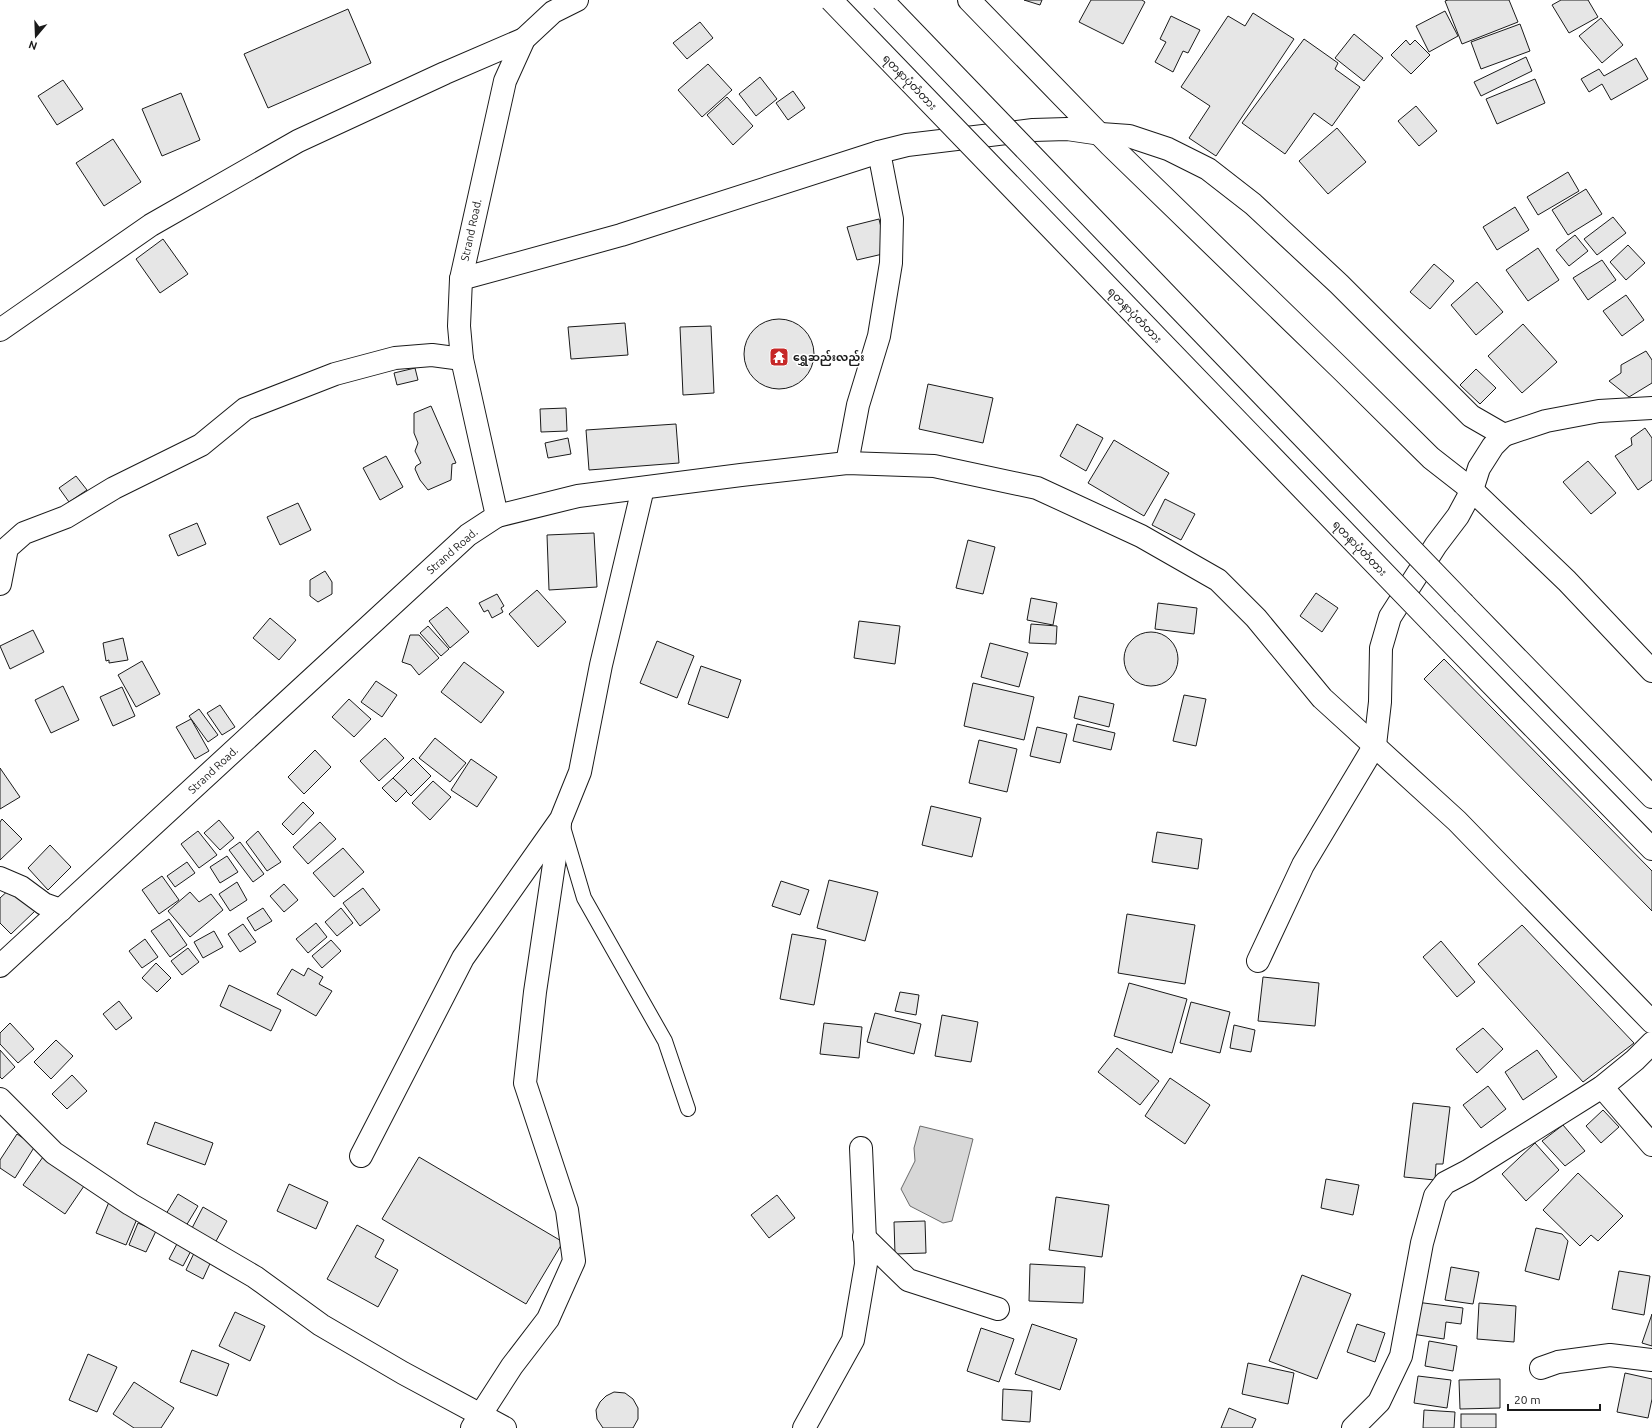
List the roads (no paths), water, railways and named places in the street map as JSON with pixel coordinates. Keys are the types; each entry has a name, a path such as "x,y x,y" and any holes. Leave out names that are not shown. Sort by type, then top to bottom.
{"main road":[{"name":"Strand Road.","path":"0,966 468,534 496,516 462,359 459,326 461,279 505,81 524,39 553,12 576,0"},
{"name":"ရတနာပုံတံတား","path":"831,0 1652,849"},
{"path":"882,0 1652,797"},
{"path":"969,0 1101,134 1431,458 1472,490 1567,581 1652,671"},
{"path":"0,330 151,225 298,141 445,73 524,39"},
{"path":"461,279 621,235 879,152 907,145 1033,130 1067,129 1128,136 1168,149 1208,169 1259,209 1339,284 1471,416 1504,435"},
{"path":"847,463 858,405 879,336 891,263 892,219 879,152"},
{"path":"0,584 7,548 8,534 24,533 66,517 114,488 201,445 245,409 335,374 395,358 432,355 462,359"},
{"path":"1258,960 1303,865 1375,745 1380,702 1381,648 1390,617 1436,545 1458,516 1472,490 1479,468 1493,446 1504,435 1546,421 1599,411 1652,408"},
{"path":"496,516 578,496 741,474 847,463 934,466 1037,488 1142,536 1218,580 1256,618 1322,698 1375,745 1456,821 1652,1022"},
{"path":"361,1156 463,958 561,819 580,772 601,665 643,488"},
{"path":"476,1422 512,1366 548,1319 574,1261 567,1210 525,1083 535,992 561,819"},
{"path":"0,878 21,887 44,904 61,910"},
{"path":"1353,1428 1380,1402 1401,1356 1422,1243 1436,1196 1445,1183 1468,1171 1602,1087 1635,1060 1652,1043"},
{"path":"1602,1087 1652,1145"},
{"path":"0,1099 54,1153 123,1200 255,1277 321,1326 476,1422 505,1428"},
{"path":"804,1428 854,1340 866,1264 861,1148"},
{"path":"864,1238 908,1280 998,1309"},
{"path":"1542,1368 1558,1362 1610,1355 1652,1360"}],"lane":[{"path":"561,819 584,898 665,1041 688,1109"}],"place":[{"name":"ရွှေဆည်းလည်း","path":"779,357"}]}
